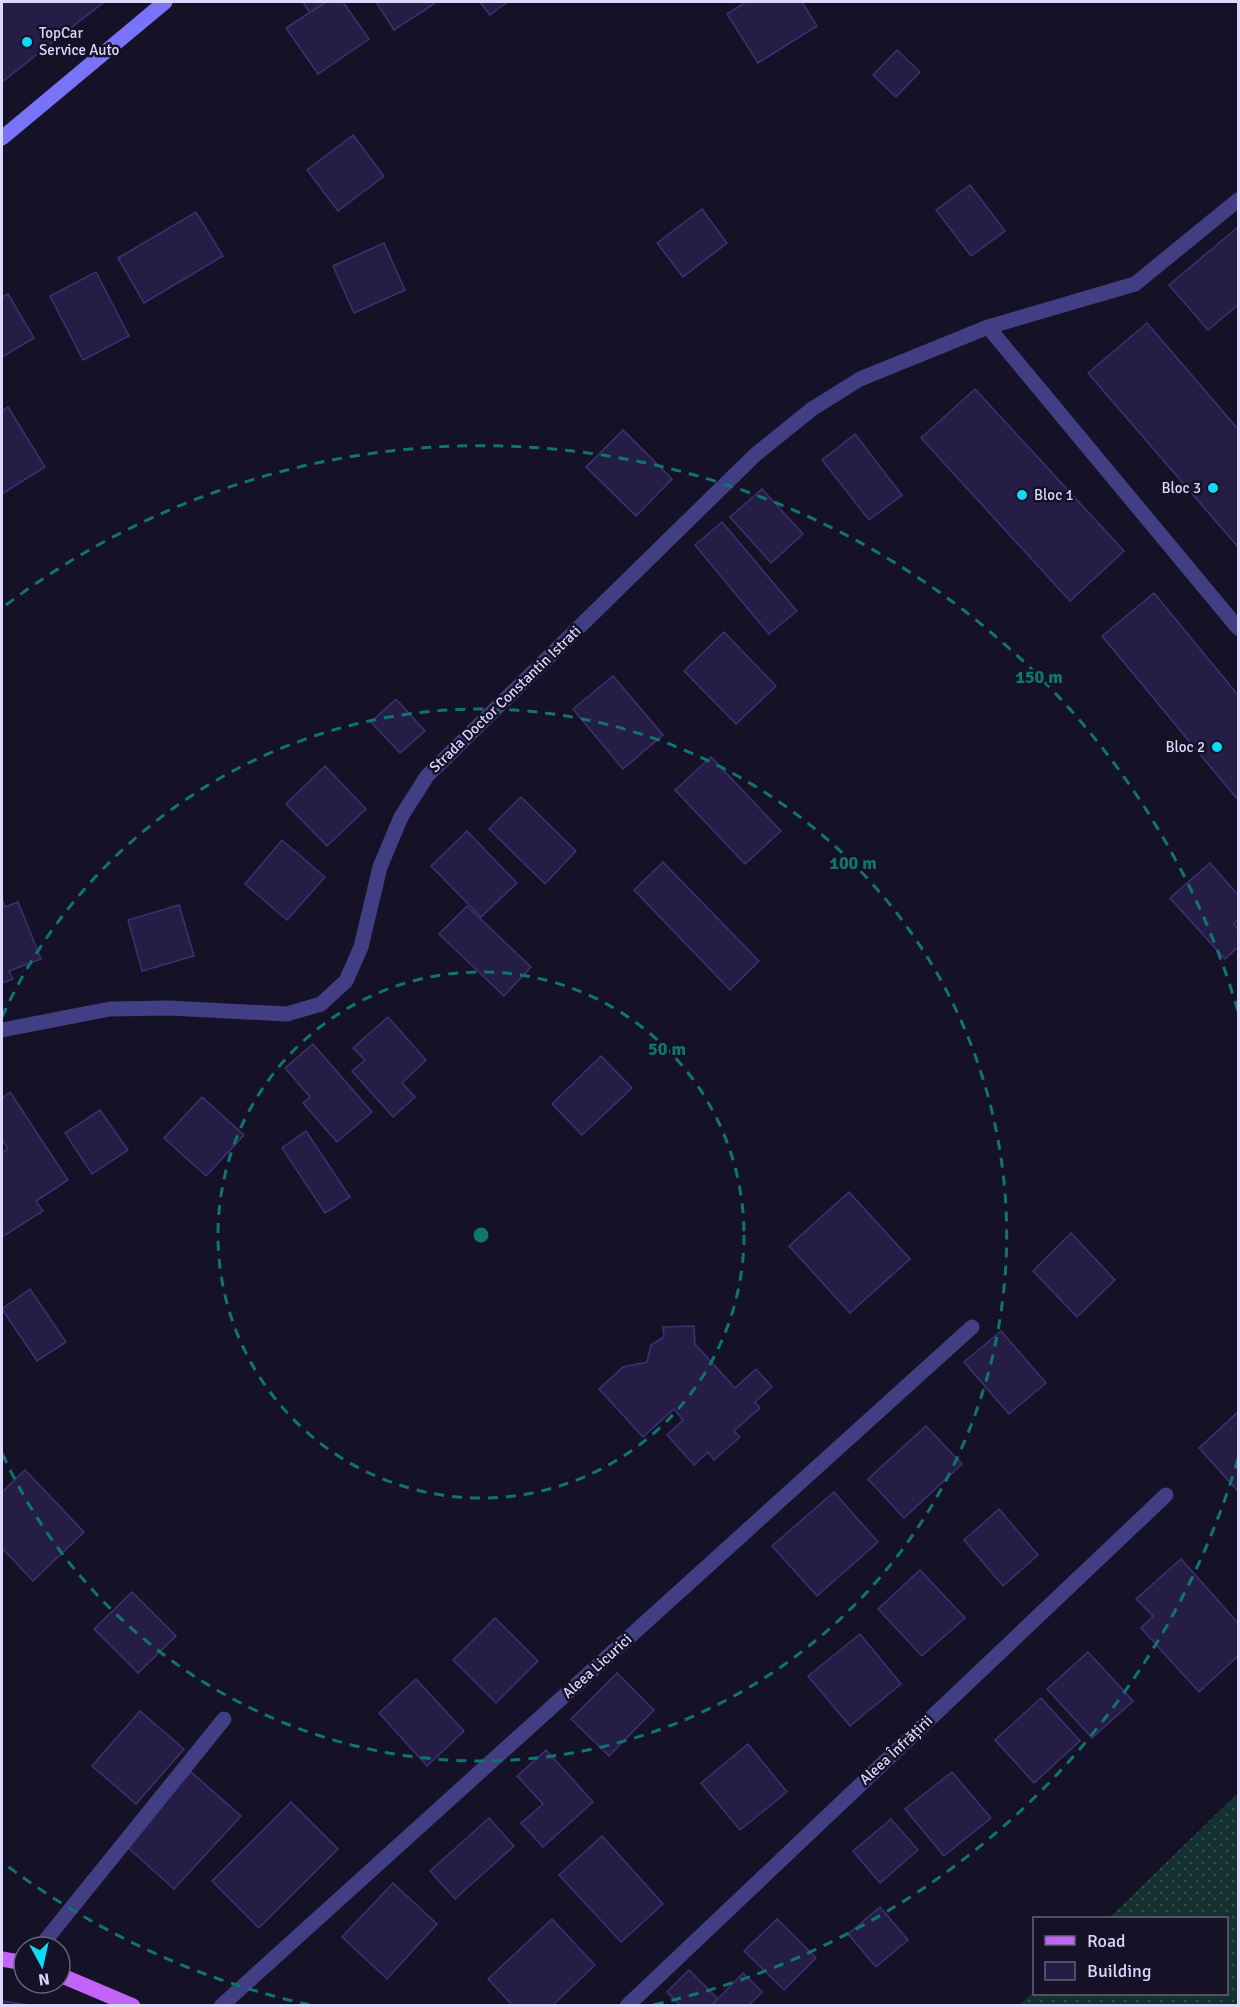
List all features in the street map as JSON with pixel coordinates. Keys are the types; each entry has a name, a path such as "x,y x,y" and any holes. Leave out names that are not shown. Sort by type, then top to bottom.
{"main road":[{"path":"2,138 165,2"},
{"path":"72,1980 133,2006"}],"street":[{"name":"Strada Doctor Constantin Istrati","path":"2,1030 110,1009 169,1008 287,1014 321,1004 346,981 361,947 380,867 401,817 427,776 755,455 812,409 860,379 988,327 1135,284 1239,200"},
{"path":"988,327 1239,628"},
{"name":"Aleea Licurici","path":"221,2006 972,1327"},
{"name":"Aleea Înfrățirii","path":"627,2006 1166,1495"},
{"path":"49,1935 224,1719"}],"green space":[{"path":"1238,1793 1238,2005 1019,2005 1033,1992 1033,1995 1228,1995 1228,1917 1110,1917"}],"building":[{"name":"TopCar Service Auto","path":"2,2 104,2 2,82"},
{"path":"303,2 326,2 310,13"},
{"path":"326,2 343,2 369,39 318,74 286,28"},
{"path":"376,2 432,2 434,4 394,30"},
{"path":"480,2 507,2 490,15"},
{"path":"746,2 802,2 817,26 758,63 727,14"},
{"path":"897,50 920,72 896,97 873,75"},
{"path":"353,135 384,176 338,211 307,170"},
{"path":"970,185 1005,231 971,256 936,210"},
{"path":"702,209 727,243 683,277 657,243"},
{"path":"196,212 223,256 144,303 118,258"},
{"path":"1238,227 1238,305 1208,330 1169,285"},
{"path":"384,243 405,290 354,313 333,266"},
{"path":"96,272 129,336 83,360 50,296"},
{"path":"8,294 34,338 2,357 2,297"},
{"name":"Bloc 3","path":"1147,323 1238,429 1238,547 1088,373"},
{"name":"Bloc 1","path":"975,389 1124,551 1070,601 921,438"},
{"path":"8,407 45,467 2,494 2,411"},
{"path":"623,430 672,479 636,516 586,467"},
{"path":"855,434 902,495 869,520 822,460"},
{"path":"762,489 803,534 771,563 730,517"},
{"path":"722,522 797,611 769,634 695,545"},
{"name":"Bloc 2","path":"1154,593 1238,695 1238,800 1102,636"},
{"path":"724,632 776,686 736,724 684,671"},
{"path":"613,676 663,735 623,769 573,709"},
{"path":"396,699 425,731 400,753 371,722"},
{"path":"711,757 781,831 745,864 675,790"},
{"path":"325,766 366,809 327,846 286,804"},
{"path":"521,797 576,851 545,884 489,829"},
{"path":"467,831 517,883 481,917 431,866"},
{"path":"282,840 325,877 287,920 245,884"},
{"path":"663,862 759,961 730,990 634,890"},
{"path":"1210,863 1238,895 1238,920 1234,924 1238,929 1238,947 1225,959 1170,898"},
{"path":"2,899 5,907 18,902 41,959 9,971 13,979 2,983"},
{"path":"179,905 194,956 142,971 128,920"},
{"path":"467,906 531,967 504,996 439,934"},
{"path":"388,1017 426,1060 402,1083 415,1097 393,1117 352,1071 365,1060 353,1048"},
{"path":"313,1044 372,1112 337,1142 303,1103 310,1097 285,1068"},
{"path":"601,1056 632,1088 582,1135 552,1104"},
{"path":"10,1092 68,1180 36,1201 43,1211 2,1237 2,1153 8,1149 2,1139 2,1098"},
{"path":"202,1097 244,1135 206,1176 164,1138"},
{"path":"100,1110 128,1150 92,1174 65,1133"},
{"path":"306,1131 350,1197 325,1213 282,1148"},
{"path":"849,1192 910,1259 850,1313 789,1246"},
{"path":"1071,1233 1115,1280 1077,1317 1033,1271"},
{"path":"30,1289 66,1342 37,1361 2,1309"},
{"path":"694,1326 695,1344 735,1388 756,1369 772,1387 755,1402 760,1408 734,1431 740,1437 714,1460 708,1452 694,1465 667,1435 683,1420 674,1409 643,1437 599,1389 623,1367 647,1362 651,1345 664,1337 663,1327"},
{"path":"1001,1331 1046,1383 1009,1414 964,1362"},
{"path":"1238,1412 1238,1491 1199,1448"},
{"path":"926,1426 962,1464 904,1518 868,1479"},
{"path":"25,1470 84,1532 33,1581 2,1548 2,1492"},
{"path":"834,1492 878,1542 817,1596 772,1546"},
{"path":"999,1509 1038,1555 1003,1586 964,1540"},
{"path":"1181,1559 1238,1623 1238,1656 1199,1692 1141,1628 1153,1616 1136,1599"},
{"path":"920,1570 965,1618 922,1656 878,1609"},
{"path":"132,1592 176,1636 138,1673 94,1629"},
{"path":"495,1618 538,1661 496,1703 453,1660"},
{"path":"860,1634 901,1684 850,1726 808,1676"},
{"path":"1088,1652 1133,1701 1092,1738 1047,1689"},
{"path":"617,1673 654,1710 609,1756 571,1719"},
{"path":"416,1679 464,1731 427,1766 379,1713"},
{"path":"1041,1698 1080,1741 1034,1783 995,1740"},
{"path":"140,1711 184,1749 136,1804 92,1766"},
{"path":"748,1744 787,1792 740,1830 701,1783"},
{"path":"546,1750 593,1802 543,1847 521,1823 543,1804 517,1776"},
{"path":"191,1772 241,1816 174,1889 125,1845"},
{"path":"952,1772 991,1818 944,1856 905,1809"},
{"path":"291,1802 338,1849 259,1928 212,1881"},
{"path":"489,1818 514,1846 455,1899 430,1871"},
{"path":"891,1819 918,1850 880,1883 853,1851"},
{"path":"602,1836 663,1904 621,1942 559,1875"},
{"path":"393,1883 437,1924 387,1979 342,1937"},
{"path":"880,1907 908,1940 876,1967 848,1934"},
{"path":"552,1919 595,1965 552,2006 513,2006 488,1979"},
{"path":"777,1919 816,1958 784,1990 744,1951"},
{"path":"689,1970 718,1999 711,2006 681,2006 667,1992"},
{"path":"743,1973 762,1992 748,2006 711,2006"},
{"path":"2,2001 29,2005 29,2006 2,2006"}],"place":[{"name":"TopCar Service Auto","path":"27,42"},
{"name":"Bloc 3","path":"1213,488"},
{"name":"Bloc 1","path":"1022,495"},
{"name":"Bloc 2","path":"1217,747"}]}
